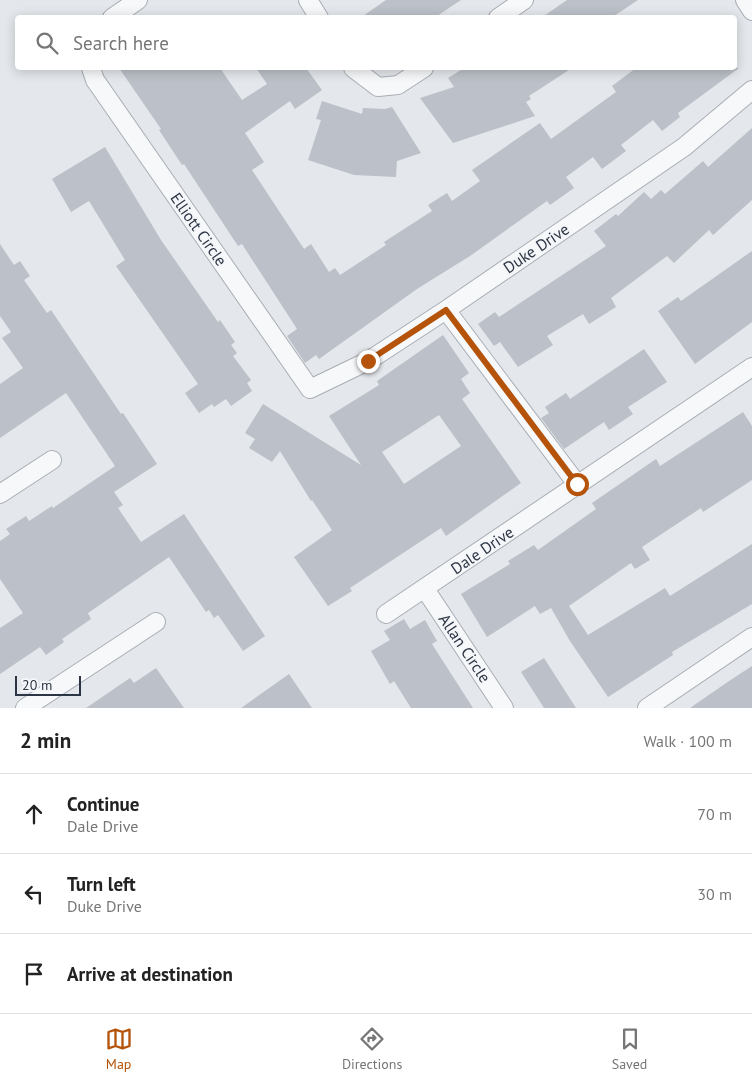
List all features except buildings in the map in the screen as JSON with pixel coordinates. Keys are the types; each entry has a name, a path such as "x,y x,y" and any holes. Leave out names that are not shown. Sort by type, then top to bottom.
{"street":[{"path":"116,15 138,0"},
{"path":"308,0 317,15"},
{"path":"502,15 524,0"},
{"path":"745,0 752,11"},
{"name":"Elliott Circle","path":"92,70 95,80 310,389"},
{"path":"356,70 378,87 398,85 421,70"},
{"name":"Duke Drive","path":"310,389 368,361 446,310 684,147 752,90"},
{"path":"446,310 577,484"},
{"name":"Dale Drive","path":"386,614 752,367"},
{"path":"0,494 52,460"},
{"name":"Allan Circle","path":"425,589 504,708"},
{"path":"26,708 156,622"},
{"path":"647,708 752,637"}],"route":[{"path":"368,361 446,310 577,484"}]}
